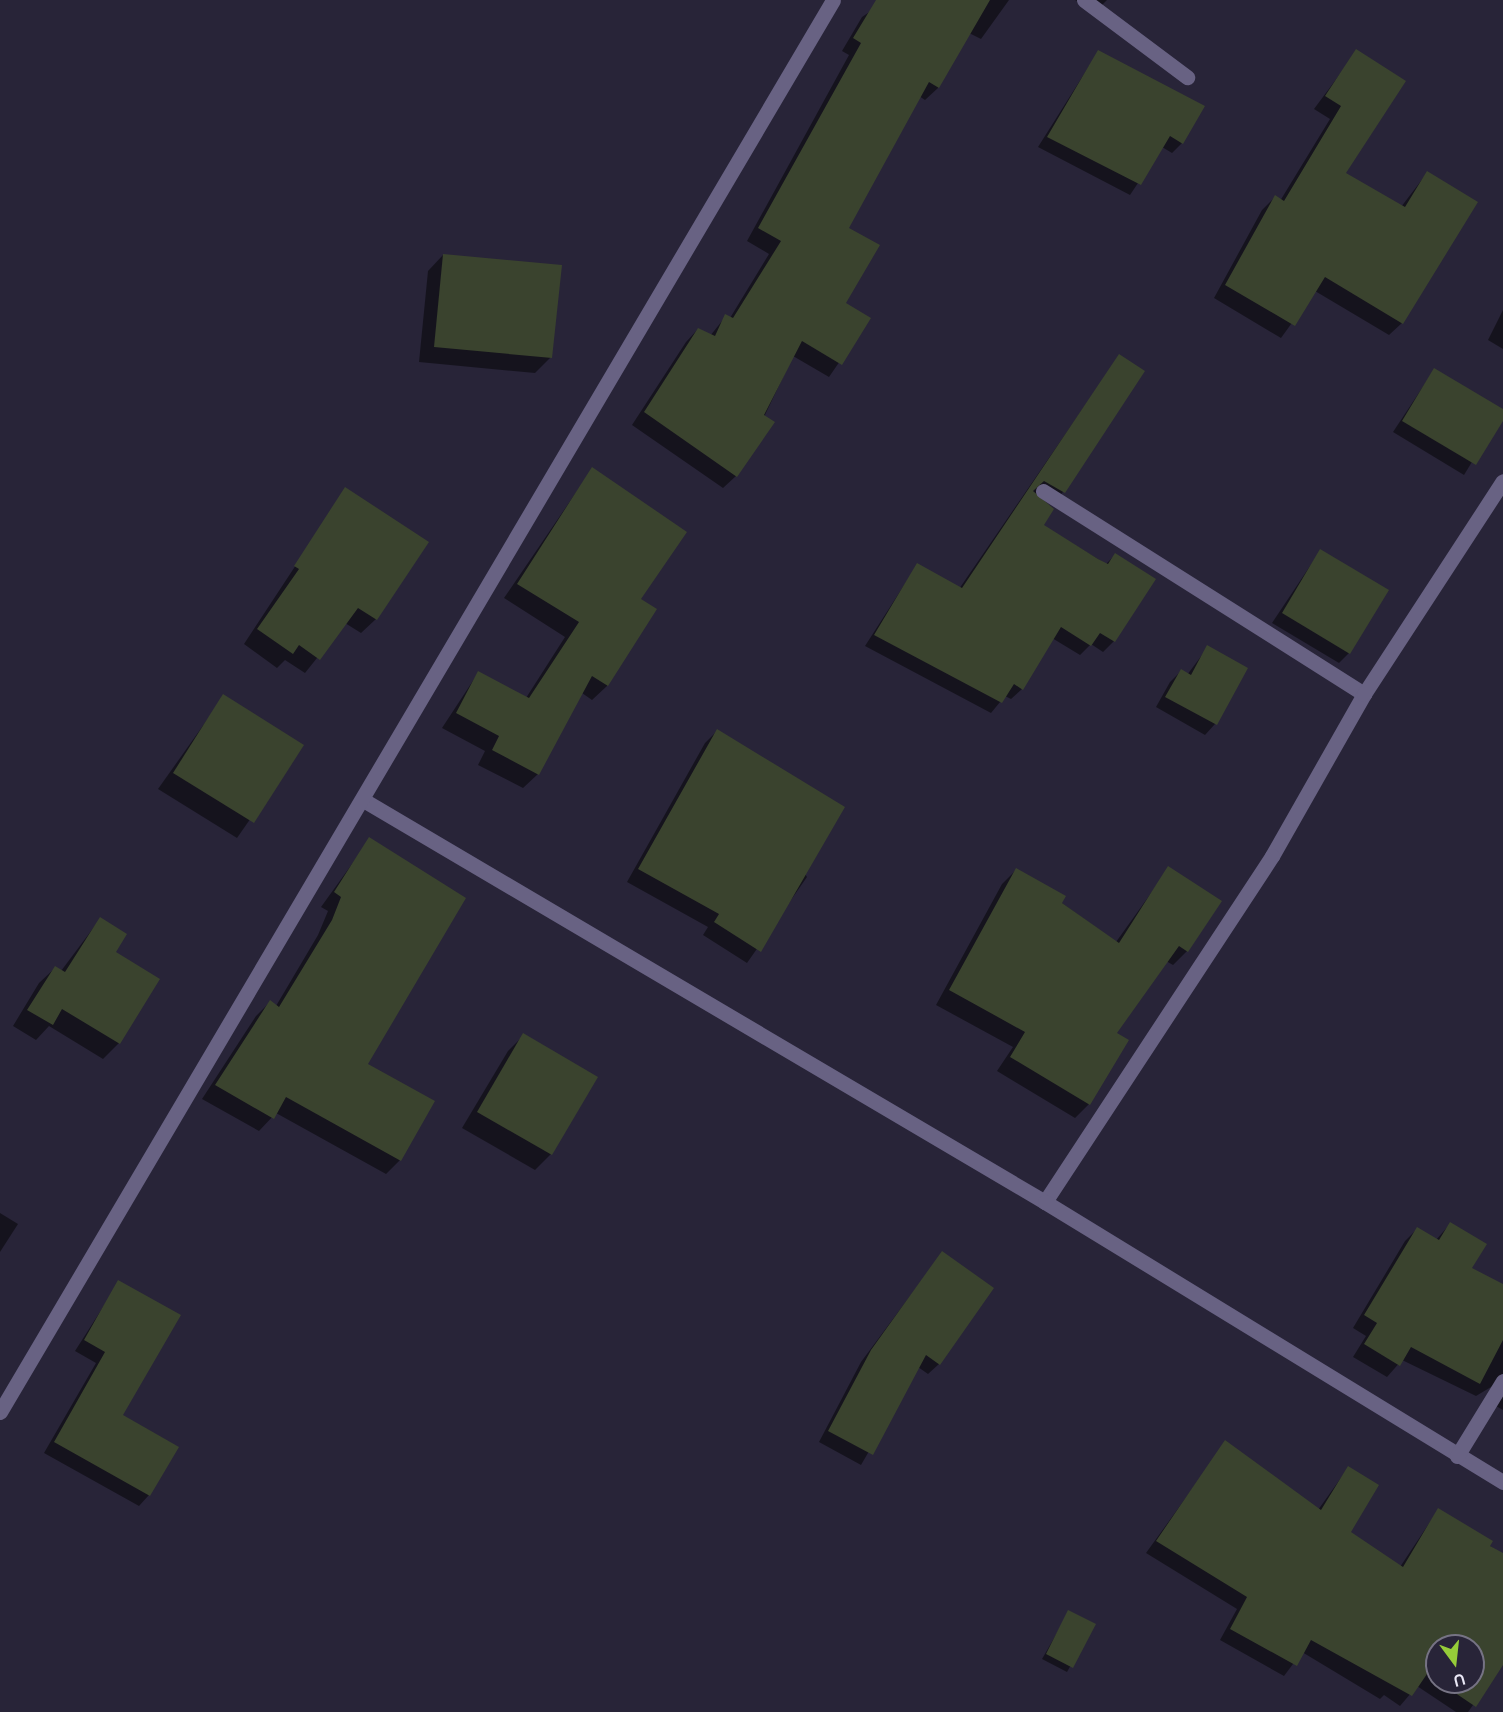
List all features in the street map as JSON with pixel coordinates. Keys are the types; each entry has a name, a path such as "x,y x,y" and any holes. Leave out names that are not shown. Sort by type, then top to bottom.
{"street":[{"path":"0,1412 365,801 833,0"},
{"path":"1084,0 1187,77"},
{"path":"1045,1202 1272,856 1365,694 1503,481"},
{"path":"1043,492 1365,694"},
{"path":"365,801 1045,1202 1457,1456 1503,1482"},
{"path":"1457,1456 1503,1381"}],"building":[{"path":"876,0 990,0 939,88 929,82 849,228 880,245 846,303 871,318 842,365 802,341 764,415 775,422 737,477 644,412 698,328 715,336 725,314 733,318 781,241 758,228 861,43 853,38"},
{"path":"1356,49 1406,81 1346,173 1405,207 1427,171 1478,202 1403,324 1325,277 1295,326 1225,285 1275,195 1284,201 1341,106 1325,96"},
{"path":"1098,50 1205,106 1183,144 1170,136 1141,185 1047,137"},
{"path":"443,254 562,265 552,358 434,347"},
{"path":"1119,354 1145,371 1065,493 1044,481 1033,491 1054,509 1044,525 1108,564 1115,553 1156,579 1115,642 1100,633 1091,646 1061,627 1023,690 1014,684 1002,703 874,635 917,563 962,588"},
{"path":"1434,368 1503,409 1503,421 1476,465 1402,421"},
{"path":"592,467 687,532 641,599 657,609 608,686 592,676 539,775 492,750 499,736 456,713 478,671 529,698 579,622 517,584"},
{"path":"345,487 429,542 377,620 358,608 320,660 299,645 293,654 257,629 299,569 294,566"},
{"path":"1320,549 1389,590 1350,654 1282,613"},
{"path":"1207,645 1248,668 1217,725 1165,697 1181,669 1191,675"},
{"path":"223,694 304,745 254,823 173,773"},
{"path":"717,729 845,807 761,952 714,922 719,914 638,869"},
{"path":"369,837 466,898 368,1064 435,1101 401,1161 286,1097 274,1119 215,1085 270,1000 279,1007 332,920 341,897 334,892"},
{"path":"1168,866 1222,901 1188,952 1179,946 1117,1033 1129,1040 1090,1105 1010,1057 1025,1032 949,990 1016,868 1066,896 1062,903 1119,943"},
{"path":"100,917 127,934 116,952 160,979 120,1044 62,1009 53,1025 27,1010 55,966 65,972"},
{"path":"523,1033 598,1077 552,1155 477,1112"},
{"path":"1450,1222 1487,1244 1472,1268 1503,1284 1503,1340 1480,1384 1411,1347 1400,1366 1364,1344 1377,1323 1364,1315 1417,1227 1439,1240"},
{"path":"942,1251 994,1288 940,1365 926,1355 873,1455 828,1431 871,1350"},
{"path":"118,1280 181,1315 123,1415 179,1447 150,1496 54,1442 105,1352 84,1340"},
{"path":"1225,1440 1321,1510 1348,1466 1379,1485 1351,1532 1403,1567 1438,1508 1493,1541 1490,1546 1503,1553 1503,1665 1485,1693 1485,1634 1425,1634 1425,1677 1412,1696 1311,1640 1297,1666 1230,1629 1247,1597 1156,1541"},
{"path":"1068,1610 1096,1624 1073,1668 1046,1654"},
{"path":"1457,1694 1484,1694 1476,1707"}]}
